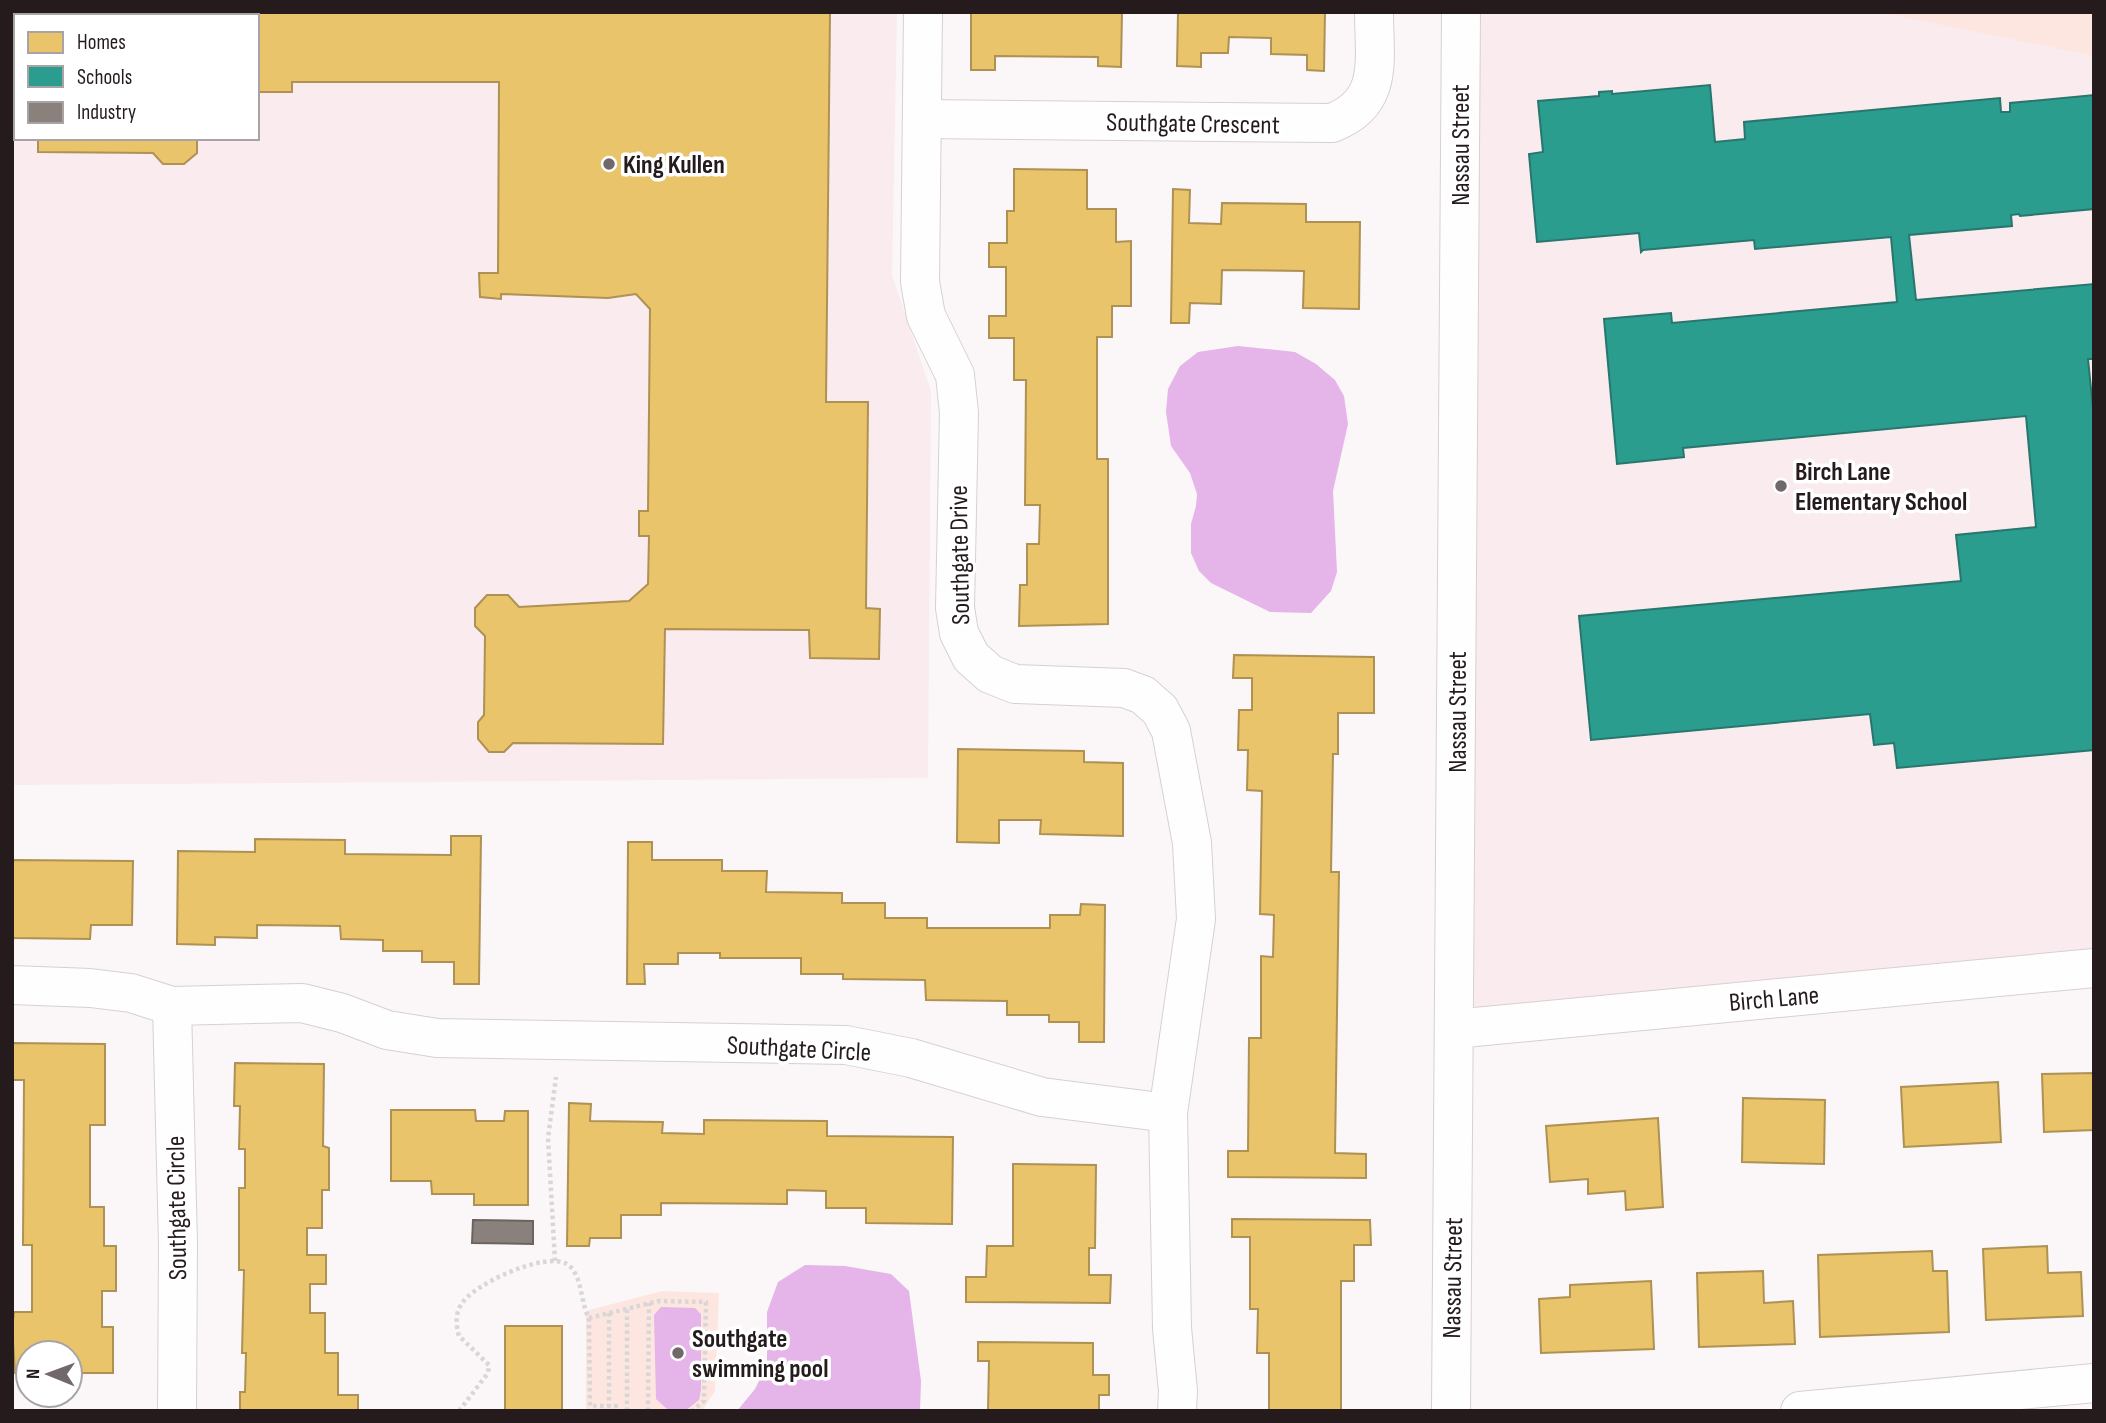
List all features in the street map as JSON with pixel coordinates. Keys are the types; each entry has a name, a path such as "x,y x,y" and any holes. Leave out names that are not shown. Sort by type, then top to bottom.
{"street":[{"name":"Southgate Drive","path":"922,12 920,282 926,316 955,375 959,413 955,608 959,634 971,657 990,674 1015,684 1124,688 1143,695 1160,710 1171,732 1192,843 1196,919 1168,1113"},
{"name":"Southgate Crescent","path":"922,119 1332,124 1348,117 1363,103 1373,83 1374,12"},
{"name":"Nassau Street","path":"1451,1411 1461,12"},
{"name":"Birch Lane","path":"1454,1029 2094,968"},
{"name":"Southgate Circle","path":"12,985 90,988 131,993 172,1006 302,1003 342,1013 387,1030 437,1038 846,1045 911,1058 1042,1097 1168,1113"},
{"name":"Southgate Circle","path":"172,1006 178,1244 177,1411"},
{"path":"1168,1113 1172,1328 1178,1391 1177,1411"},
{"path":"1800,1411 2094,1383"}],"path":[{"path":"555,1261 548,1138 556,1071"},
{"path":"459,1411 488,1373 489,1365 459,1336 457,1318 460,1306 478,1287 539,1263 555,1261 565,1263 575,1273 583,1306 589,1318 590,1406 615,1406 615,1411"},
{"path":"589,1318 659,1301 706,1302 704,1401 692,1411"},
{"path":"648,1411 649,1303"},
{"path":"627,1411 628,1308"},
{"path":"609,1313 609,1406"}],"shaded area":[{"path":"12,12 897,12 892,275 931,391 928,778 12,785"},
{"name":"Birch Lane Elementary School","path":"1474,12 2094,12 2094,960 1461,1020"},
{"path":"1879,12 2094,12 2094,56"},
{"path":"1238,346 1295,352 1316,364 1335,380 1344,396 1348,424 1333,491 1337,572 1331,591 1311,613 1270,612 1211,583 1199,571 1191,553 1191,524 1197,494 1190,473 1171,446 1166,412 1168,389 1180,366 1198,352"},
{"path":"805,1265 845,1266 891,1274 909,1291 921,1381 920,1411 737,1411 755,1389 767,1365 767,1312 778,1282"},
{"path":"662,1291 719,1293 715,1391 702,1411 586,1411 586,1311"},
{"name":"Southgate swimming pool","path":"661,1307 695,1308 701,1314 701,1390 699,1400 685,1411 667,1409 656,1399 654,1315"}],"building: Homes":[{"path":"830,12 826,402 868,402 866,608 880,609 879,659 810,658 809,630 665,629 663,744 513,743 504,752 489,752 478,739 478,722 484,715 485,636 475,626 475,608 487,595 508,595 519,607 629,601 648,584 649,536 639,536 639,511 648,511 650,309 636,294 608,298 501,294 501,299 480,297 479,273 498,273 499,82 292,82 292,92 259,92 259,14 39,14"},
{"path":"971,12 1122,12 1121,67 1098,66 1098,57 995,56 995,70 971,70"},
{"path":"1178,12 1325,12 1324,71 1307,70 1307,55 1271,54 1271,38 1229,37 1228,53 1201,53 1201,67 1177,66"},
{"path":"38,140 197,140 197,153 184,164 163,164 153,153 38,152"},
{"path":"1014,169 1087,170 1087,209 1116,209 1116,242 1131,241 1131,306 1112,306 1112,337 1097,337 1097,459 1108,459 1108,624 1019,626 1020,585 1027,585 1027,544 1039,544 1040,505 1025,505 1026,380 1014,380 1014,338 989,338 989,316 1006,316 1006,267 989,267 989,243 1007,243 1007,211 1014,211"},
{"path":"1173,189 1190,190 1189,223 1221,224 1222,203 1306,204 1306,222 1360,222 1359,309 1303,308 1304,271 1222,270 1221,304 1190,303 1189,323 1171,323"},
{"path":"1234,655 1374,657 1374,713 1338,713 1338,754 1333,754 1331,872 1339,872 1335,1153 1366,1154 1366,1178 1228,1177 1228,1151 1248,1151 1249,1038 1261,1038 1261,956 1273,957 1274,915 1260,914 1262,791 1247,790 1248,750 1238,750 1239,710 1252,710 1252,678 1233,678"},
{"path":"958,749 1084,751 1084,762 1123,763 1123,836 1040,834 1041,820 999,820 999,843 957,842"},
{"path":"451,836 481,836 479,984 454,984 454,962 422,962 422,951 383,951 383,940 341,939 340,926 257,925 257,938 215,937 215,945 177,944 178,851 255,852 255,839 345,840 345,854 451,855"},
{"path":"628,842 652,842 652,860 722,860 722,871 767,871 766,892 842,893 842,903 885,903 885,918 927,918 927,928 1050,928 1050,915 1080,915 1081,904 1105,905 1104,1042 1079,1042 1079,1022 1049,1022 1049,1015 1007,1015 1007,1001 926,1000 925,980 843,979 843,974 801,974 801,958 720,958 720,953 678,953 678,964 644,964 645,984 627,984"},
{"path":"12,860 133,861 132,925 91,925 90,939 12,938"},
{"path":"12,1043 105,1044 105,1125 90,1125 90,1207 104,1207 104,1246 116,1246 116,1291 102,1291 102,1327 113,1327 113,1373 84,1373 84,1339 14,1339 14,1357 12,1326 14,1312 32,1312 32,1245 23,1245 24,1080 12,1080"},
{"path":"235,1063 324,1064 323,1146 329,1148 329,1190 322,1190 322,1228 307,1228 307,1255 326,1255 326,1284 310,1284 310,1313 325,1313 325,1353 338,1353 338,1395 358,1395 358,1411 240,1410 240,1392 245,1392 246,1353 242,1353 244,1270 239,1270 239,1188 245,1188 245,1149 239,1149 240,1106 234,1106"},
{"path":"2094,1073 2094,1130 2044,1132 2042,1074"},
{"path":"1998,1082 2001,1142 1904,1147 1901,1087"},
{"path":"1743,1098 1825,1100 1824,1164 1742,1162"},
{"path":"569,1103 591,1104 590,1121 663,1122 662,1133 704,1134 704,1120 827,1121 827,1136 953,1137 952,1224 866,1223 866,1208 826,1208 826,1191 787,1190 787,1204 661,1203 661,1215 621,1215 621,1238 590,1238 589,1246 567,1246"},
{"path":"391,1110 475,1110 476,1121 504,1121 505,1111 528,1111 528,1205 474,1205 474,1194 432,1194 431,1181 391,1181"},
{"path":"1658,1118 1663,1207 1626,1210 1625,1191 1588,1194 1588,1179 1550,1182 1546,1126"},
{"path":"1013,1164 1096,1165 1095,1248 1089,1248 1089,1275 1111,1275 1110,1303 966,1302 966,1277 986,1277 987,1246 1013,1246"},
{"path":"1232,1219 1370,1220 1371,1245 1354,1245 1354,1281 1341,1281 1341,1411 1269,1411 1269,1353 1257,1353 1258,1309 1250,1309 1250,1237 1232,1237"},
{"path":"2047,1246 2048,1273 2081,1272 2083,1316 1986,1320 1983,1249"},
{"path":"1932,1251 1933,1271 1947,1271 1949,1332 1820,1337 1818,1255"},
{"path":"1763,1271 1764,1303 1793,1301 1795,1344 1699,1347 1697,1273"},
{"path":"1651,1281 1654,1349 1541,1353 1539,1299 1570,1297 1570,1285"},
{"path":"505,1326 562,1326 562,1411 505,1411"},
{"path":"978,1342 1093,1343 1093,1375 1109,1375 1109,1395 1099,1395 1099,1411 988,1411 989,1361 978,1361"}],"building: Schools":[{"path":"1710,85 1715,142 1745,139 1744,122 2000,98 2001,112 2010,112 2010,103 2094,95 2094,209 2011,215 2012,226 1909,235 1916,300 2094,284 2094,359 2088,359 2094,418 2094,750 1897,768 1894,743 1874,745 1870,714 1591,740 1579,616 1961,581 1956,535 2036,527 2026,416 1683,448 1684,457 1617,464 1604,319 1671,313 1672,323 1897,302 1891,237 1755,249 1754,240 1641,252 1639,233 1537,242 1529,154 1543,152 1538,101 1599,96 1599,92 1612,91 1612,94"}],"building: Industry":[{"path":"473,1220 533,1221 533,1244 472,1243"}],"place":[{"name":"King Kullen","path":"609,164"},
{"name":"Birch Lane Elementary School","path":"1781,486"},
{"name":"Southgate swimming pool","path":"678,1353"}]}
